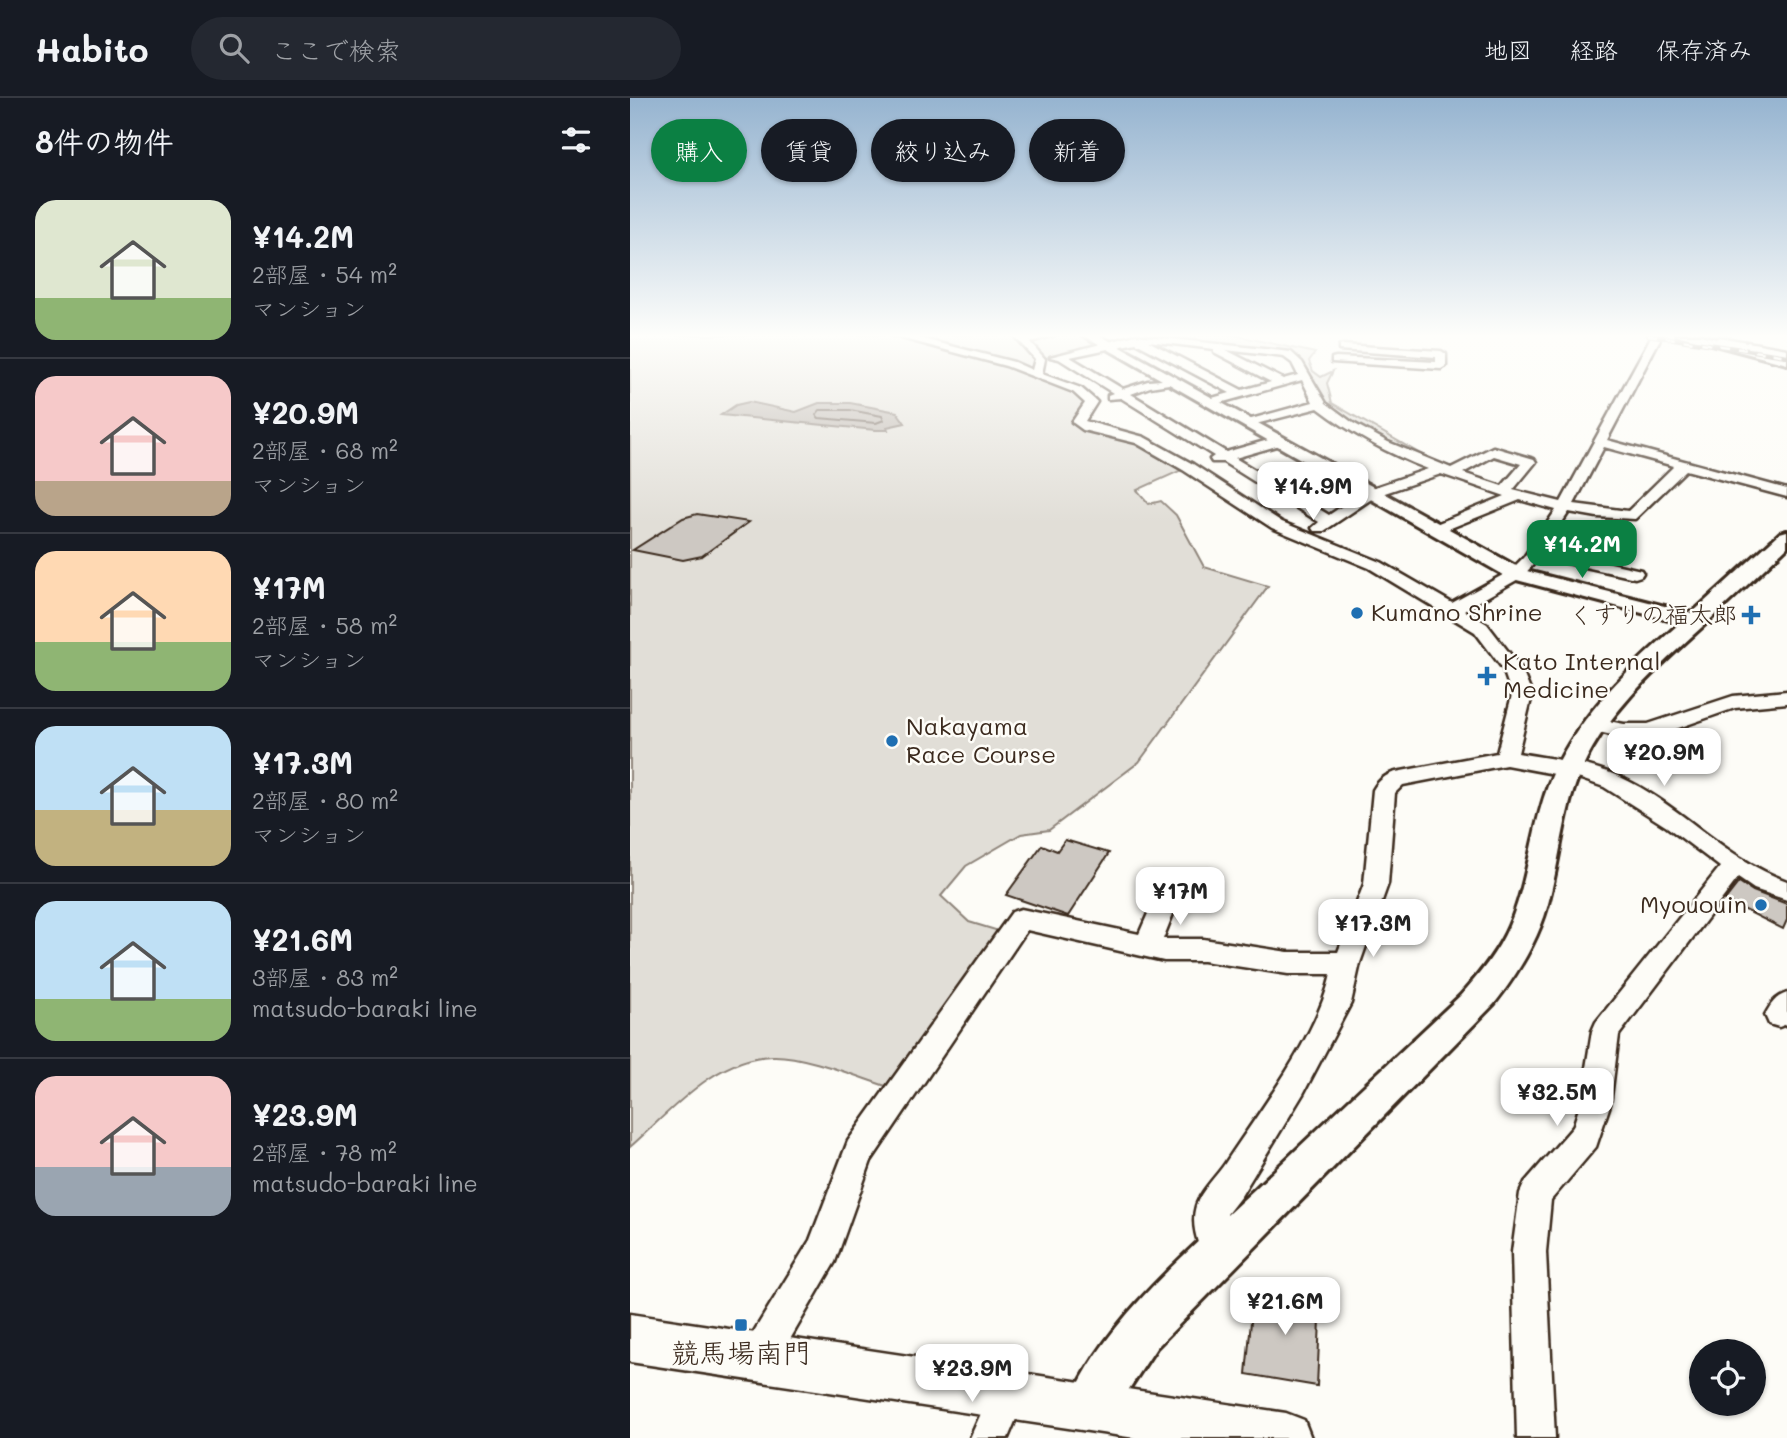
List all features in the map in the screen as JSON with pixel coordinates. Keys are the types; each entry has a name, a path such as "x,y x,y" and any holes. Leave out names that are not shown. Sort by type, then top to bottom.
{"main road":[{"path":"630,1338 758,1360 1092,1405 1286,1438"}],"street":[{"path":"1086,398 1091,402"},
{"path":"1109,398 1091,402 1079,422 1087,427 1140,440 1188,467 1277,525 1375,565 1481,628 1512,667 1522,695 1506,758"},
{"path":"1129,398 1328,521"},
{"path":"1201,398 1516,574 1703,615"},
{"path":"1209,402 1227,398"},
{"path":"1315,398 1362,435 1511,494 1565,507 1630,516 1636,514 1659,487 1684,465"},
{"path":"1452,610 1516,574 1536,551 1565,507 1624,398"},
{"path":"1248,424 1320,404"},
{"path":"1188,467 1279,441"},
{"path":"1600,442 1787,493"},
{"path":"1304,538 1371,493 1448,471 1493,451 1529,462 1511,494 1436,529"},
{"path":"1092,1405 1140,1332 1217,1252 1472,1006 1495,979 1510,959 1526,923 1568,770 1594,724 1632,678 1787,537"},
{"path":"1536,551 1635,573"},
{"path":"1594,724 1624,730 1650,730 1733,702 1787,697"},
{"path":"1217,1252 1211,1232 1211,1209 1230,1185 1293,1084 1338,1003 1347,963 1376,884 1384,790 1396,779 1506,758 1585,772 1612,782 1675,821 1735,865 1762,881 1787,891"},
{"path":"1536,1438 1529,1252 1536,1193 1585,1136 1595,1105 1606,1031 1735,865"},
{"path":"1147,946 1170,891"},
{"path":"758,1360 823,1250 859,1152 1021,919 1164,950 1203,950 1288,964 1347,963"},
{"path":"989,1438 1009,1393"}],"shaded area":[{"name":"Nakayama Race Course","path":"630,398 1081,398 1086,402 1073,424 1082,429 1137,442 1184,469 1137,490 1149,504 1161,501 1176,515 1204,567 1268,586 1139,762 1049,830 1021,834 966,866 941,896 969,922 999,931 892,1088 801,1059 773,1056 752,1059 713,1076 678,1103 630,1147"},
{"path":"1320,398 1331,398 1332,403 1438,464 1352,424"}],"water":[{"path":"749,402 796,412 819,403 850,403 897,412 905,423 887,427 888,430 876,430 721,415 736,405"}],"building":[{"path":"697,514 749,522 702,556 683,560 633,550 683,518"},
{"path":"1065,840 1109,853 1068,916 1006,895 1042,845 1057,851"},
{"name":"Myououin","path":"1739,882 1753,891 1787,904 1787,920 1783,929 1725,900"},
{"path":"1254,1290 1321,1298 1317,1386 1246,1374"}],"waterway":[{"path":"1211,398 1319,457"},
{"path":"1316,455 1509,561"}],"place":[{"name":"Kumano Shrine","path":"1357,613"},
{"name":"くすりの福太郎","path":"1751,615"},
{"name":"Kato Internal Medicine","path":"1487,676"},
{"name":"Nakayama Race Course","path":"892,741"},
{"name":"Myououin","path":"1761,905"},
{"name":"競馬場南門","path":"741,1325"}]}
